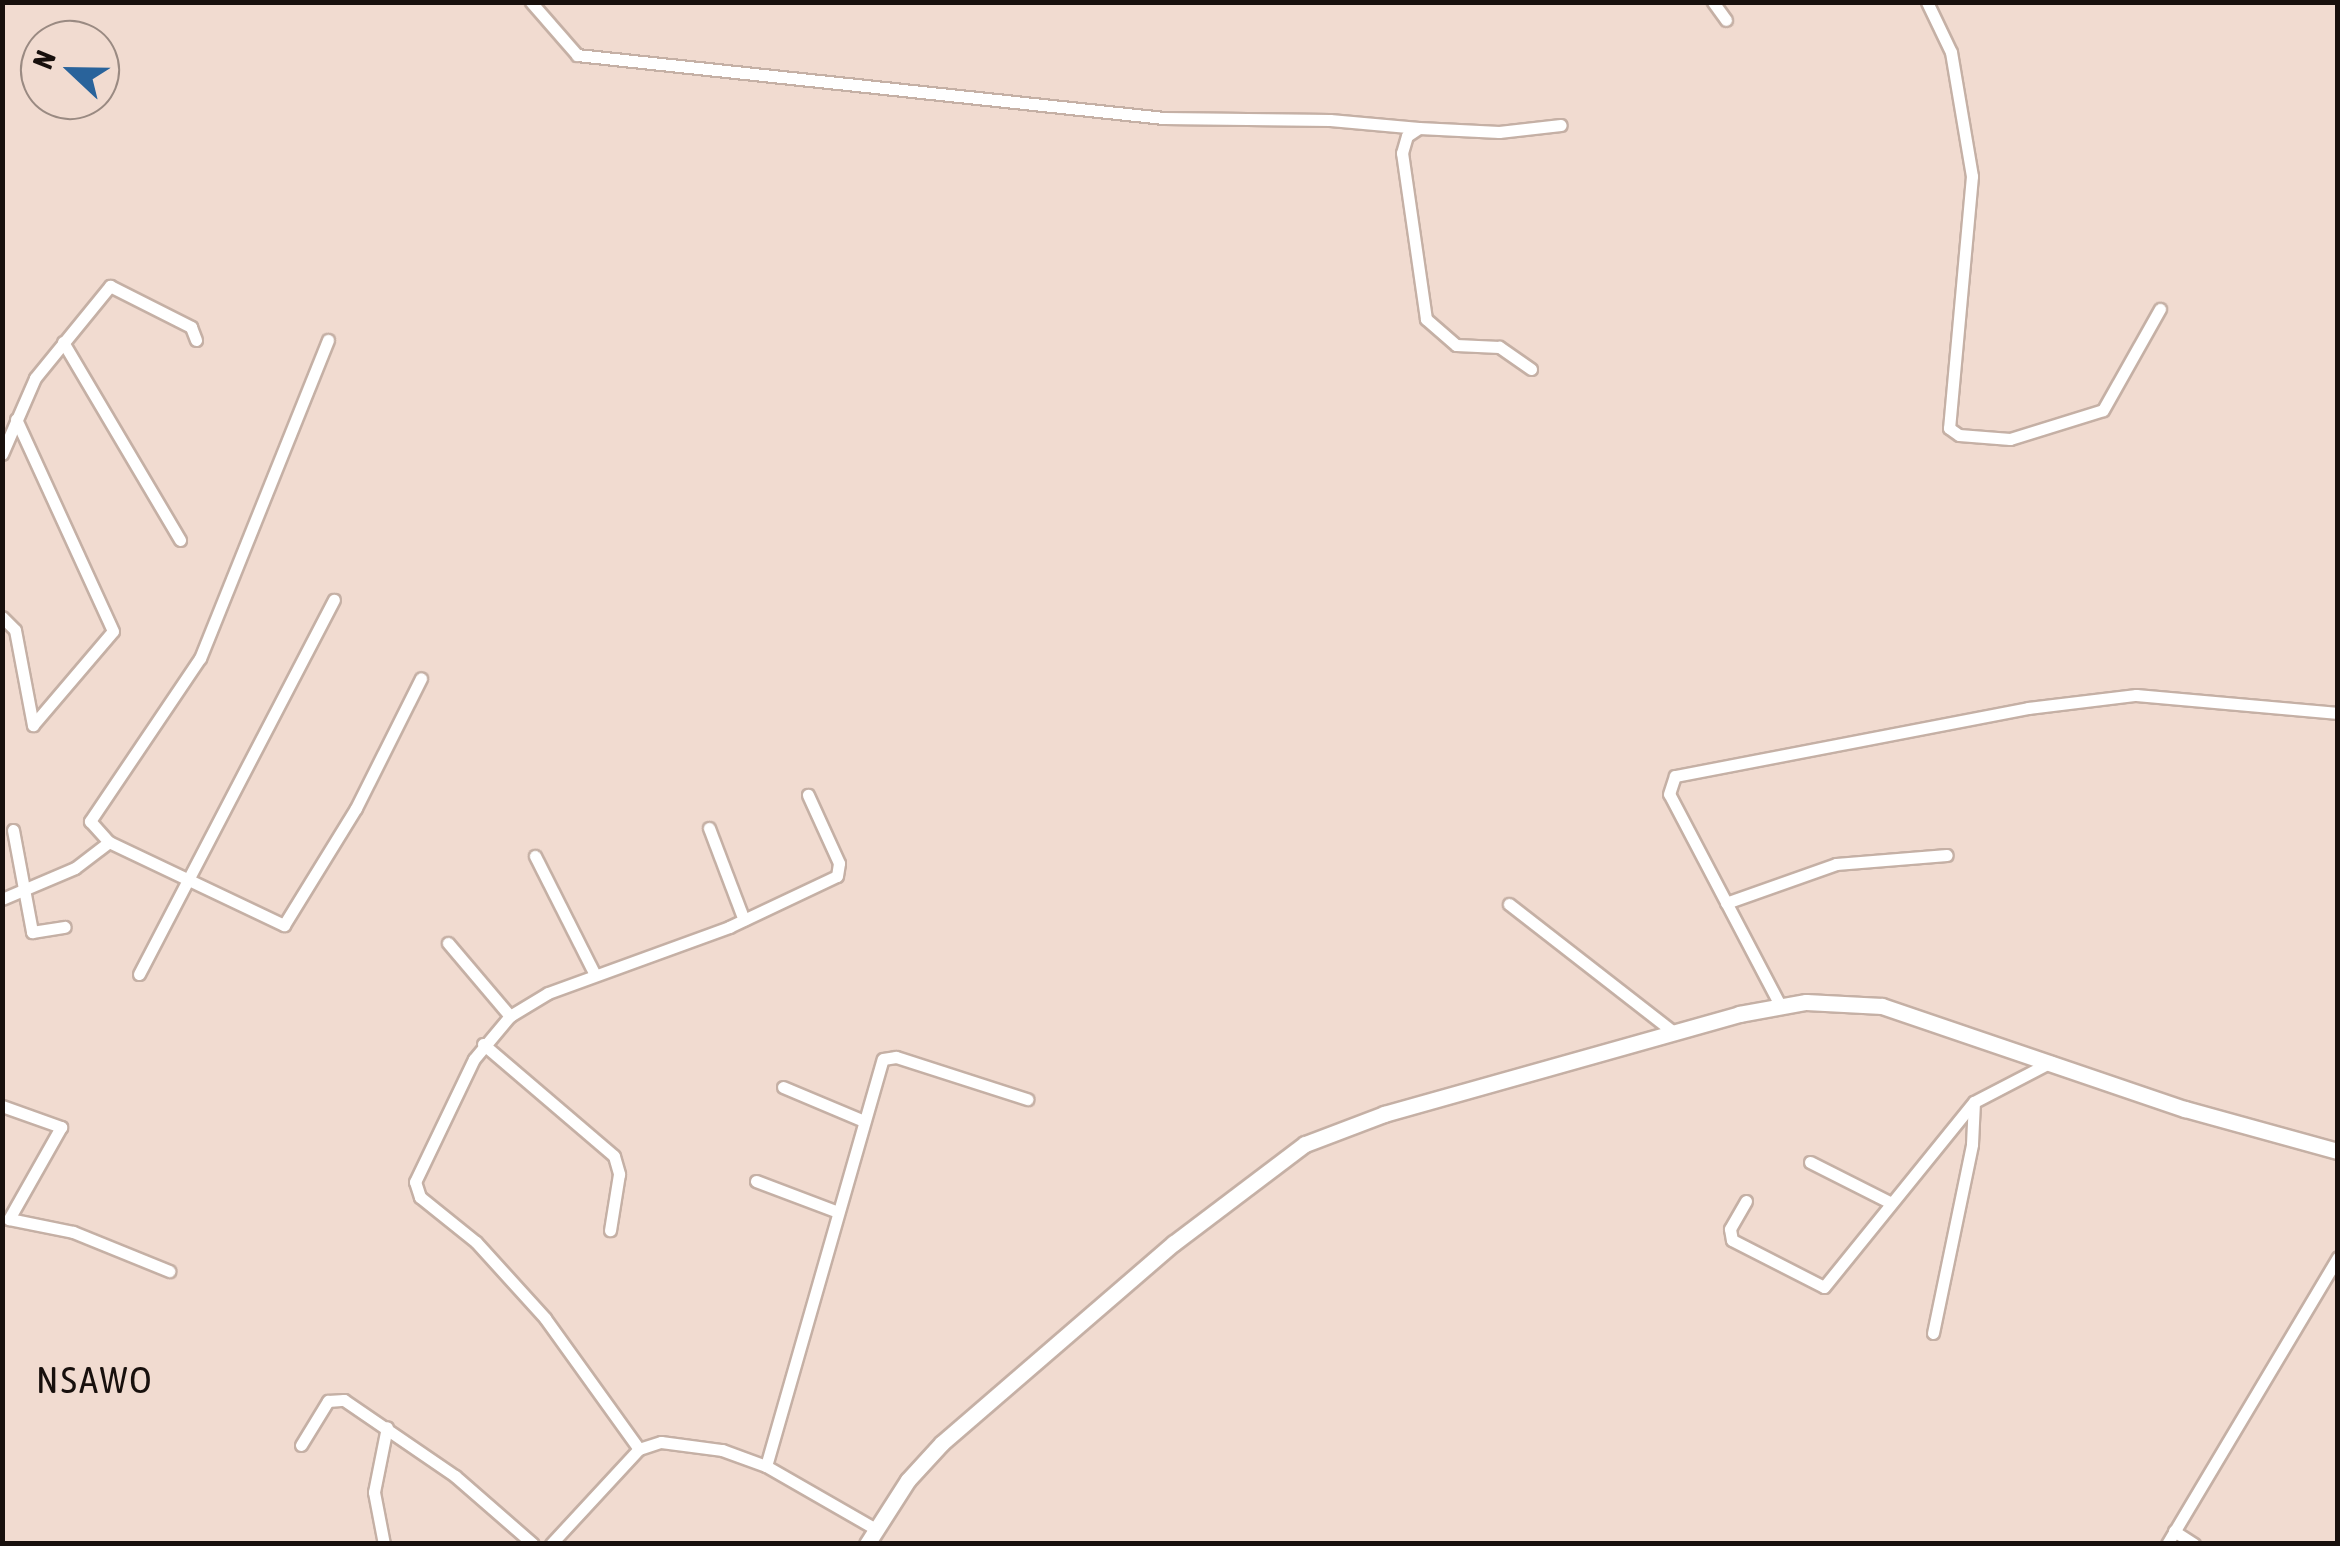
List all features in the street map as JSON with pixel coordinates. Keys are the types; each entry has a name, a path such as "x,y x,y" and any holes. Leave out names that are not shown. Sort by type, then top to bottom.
{"street":[{"path":"531,2 577,55 1164,118 1330,120 1522,132 1561,125"},
{"path":"1713,2 1726,20"},
{"path":"1926,2 1951,52 1972,176 1949,428 1959,435 2010,439 2103,410 2160,309"},
{"path":"1419,128 1407,136 1401,174 1426,320 1456,345 1499,347 1530,368"},
{"path":"2,454 35,378 113,284 191,327 196,340"},
{"path":"328,340 200,658 91,812 90,821 109,842 186,881 276,926 289,921 422,678"},
{"path":"64,342 180,540"},
{"path":"2,617 15,630 33,725 113,631 16,420"},
{"path":"139,974 334,600"},
{"path":"1780,1005 1670,794 1670,780 1680,773 2136,695 2338,713"},
{"path":"639,1449 545,1318 476,1242 416,1192 428,1146 483,1044 510,1016 595,976 744,920 839,873 808,794"},
{"path":"709,828 744,920"},
{"path":"13,830 32,932 65,927"},
{"path":"2,899 75,868 109,842"},
{"path":"535,856 595,976"},
{"path":"1726,902 1836,864 1947,856"},
{"path":"1509,904 1675,1034"},
{"path":"448,944 510,1016"},
{"path":"551,1544 639,1449 688,1444 766,1466 871,1536 942,1443 1294,1151 1384,1114 1780,1005 1882,1006 2338,1151"},
{"path":"483,1044 614,1156 619,1174 610,1230"},
{"path":"766,1466 882,1062 891,1056 1027,1100"},
{"path":"1746,1201 1730,1237 1816,1287 1830,1282 1974,1102 2050,1062"},
{"path":"782,1087 864,1121"},
{"path":"1933,1333 1972,1144 1974,1102"},
{"path":"2,1106 61,1127 5,1216 82,1235 169,1270"},
{"path":"1810,1162 1891,1203"},
{"path":"756,1181 838,1212"},
{"path":"2167,1544 2338,1257"},
{"path":"300,1445 333,1399 388,1427 532,1544"},
{"path":"384,1544 374,1492 388,1427"},
{"path":"2174,1531 2194,1544"}],"district":[{"name":"NSAWO","path":"95,1380"}]}
